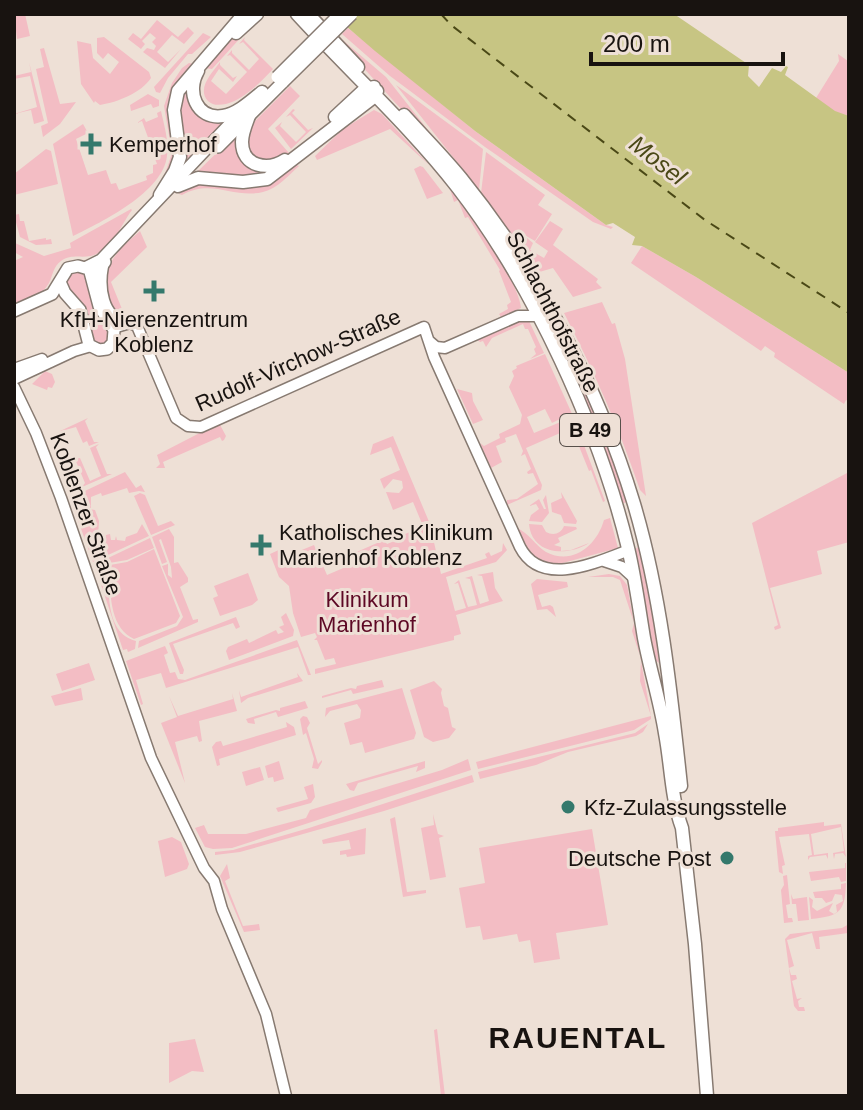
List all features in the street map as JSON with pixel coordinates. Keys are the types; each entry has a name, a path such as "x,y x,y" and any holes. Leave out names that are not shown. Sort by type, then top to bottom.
{"main road":[{"path":"160,195 179,162 180,145 174,115 180,86 244,14"},
{"path":"203,61 257,14"},
{"name":"Schlachthofstraße","path":"297,14 373,91"},
{"name":"Schlachthofstraße","path":"308,14 456,185 564,337 599,411 634,505 656,602 675,732 707,1096"},
{"path":"89,273 104,264 249,116 340,14"},
{"path":"194,73 194,100 202,111 212,116 230,114 280,80 352,14"},
{"path":"347,67 352,101"},
{"path":"249,116 242,137 243,151 256,165 272,167 287,159 352,101 373,91"},
{"path":"178,186 198,178 243,182 267,179 373,91"},
{"path":"89,273 160,195 262,92"},
{"path":"40,300 50,288 61,265 73,259 97,257 125,233"},
{"path":"78,266 89,273 99,306 114,331 113,343 107,349 99,350 89,342 82,314 61,284 62,275 68,268 78,266"},
{"path":"14,313 52,294 61,284"},
{"name":"Schlachthofstraße","path":"528,289 537,316 595,441 618,510 629,550 682,828"},
{"path":"14,313 67,296"},
{"path":"537,316 552,323 564,337 553,348"},
{"path":"618,510 634,505"},
{"path":"629,550 642,535"},
{"path":"649,660 656,667 665,666"}],"street":[{"name":"Rudolf-Virchow-Straße","path":"104,264 101,286 113,317 131,324 144,343 176,418 188,426 201,427 424,327 428,339"},
{"path":"521,315 526,306 528,289"},
{"path":"428,339 434,346 445,348 521,315 537,316"},
{"path":"114,331 131,324"},
{"path":"114,331 133,328 144,343"},
{"path":"428,339 526,557 539,568 554,571 629,550"},
{"path":"15,376 89,342"},
{"path":"440,366 445,348"},
{"name":"Koblenzer Straße","path":"15,376 154,765 204,868 214,881 222,909 266,1014 286,1096"},
{"path":"598,560 614,562 634,578"}],"green space":[{"path":"14,14 25,14 30,36 17,39"},
{"path":"157,20 178,37 188,27 194,33 184,44 172,35 157,52 168,62 181,49 165,68 143,52 147,48 154,50 156,46 152,42 156,38 150,33 142,41 145,44 141,49 128,39 133,33 141,39"},
{"path":"348,28 475,131 613,227 611,229 593,222 390,76 342,34"},
{"path":"203,33 211,37 188,54 160,93 156,92 154,87"},
{"path":"244,34 212,69 204,68 224,45"},
{"path":"104,37 149,72 151,78 128,96 100,105 94,103 81,84 77,41 91,44 93,58 110,74 119,62 108,53 103,59 97,53 97,38"},
{"path":"245,37 244,40 273,69 239,98 226,104 212,104 204,91 210,75 220,62 233,78 237,76 233,82 219,69 211,81 226,94 247,72 230,55 227,56 232,50 249,70 259,59 243,42 239,44"},
{"path":"339,37 386,77 477,192 337,39"},
{"path":"44,48 60,104 76,102 60,124 43,137 41,126 48,123 36,69 44,67 40,49"},
{"path":"838,54 848,61 849,116 835,112 816,98 839,61"},
{"path":"29,62 44,121 34,124 31,110 14,114 37,107 30,76 14,79 14,76 31,72"},
{"path":"189,63 193,64 177,87 176,160 163,180 172,153 164,106 172,83"},
{"path":"190,78 189,98 227,119 181,165 178,101"},
{"path":"396,85 483,149 479,190"},
{"path":"290,86 300,96 268,129 289,153 269,165 249,155 245,138 252,124"},
{"path":"148,94 159,100 159,106 153,108 151,104 131,111 130,105"},
{"path":"293,109 292,113 308,130 313,128 291,149 275,128 282,122 280,126 296,142 306,132 290,115 286,117"},
{"path":"374,110 382,114 429,165 390,129 317,160 315,156 343,129"},
{"path":"161,111 167,156 155,182 129,204 73,236 53,144 83,124 88,133 76,139 88,175 106,170 111,184 116,183 119,190 147,180 146,176 153,173 153,165 157,164 151,148 146,149 145,145 150,143 142,121 137,123 144,118 146,122 158,117 157,113"},
{"path":"239,131 239,148 273,170 258,179 195,174"},
{"path":"46,149 51,151 58,184 14,195 14,174"},
{"path":"486,152 545,195 538,205 552,214 535,241 521,233 533,243 530,250 544,258 548,251 535,242 550,221 563,229 553,245 598,279 596,282 602,288 573,297 553,268 536,273 481,193"},
{"path":"294,164 299,166 278,185 263,192 203,188 179,194 196,182 239,185"},
{"path":"420,166 443,193 427,199 414,169"},
{"path":"450,189 480,230 502,264 521,308 501,317 499,314 508,309 507,305 511,302 500,270 468,217 465,218 458,200 454,202"},
{"path":"131,209 105,249 91,256 61,261 42,292 14,308 14,261 23,257 14,252 14,232 15,243 44,256 71,248 70,243"},
{"path":"19,214 29,241 46,238 51,239 52,244 36,245 20,237 14,215"},
{"path":"140,231 147,247 111,282 126,319 114,313 107,277 113,258"},
{"path":"642,246 849,373 849,401 846,400 844,404 774,357 775,353 765,346 761,351 631,263"},
{"path":"71,270 85,272 112,337 105,347 93,344 66,289 65,277"},
{"path":"602,302 612,324 615,323 625,359 646,496 640,490 605,400 564,313"},
{"path":"515,321 529,321 544,353 530,359 536,354 536,347 523,324 492,338 486,347 483,341 475,338"},
{"path":"561,349 566,352 608,438 629,498 625,503 620,502"},
{"path":"545,354 573,416 603,502 591,470 564,417 552,423 545,409 527,417 534,433 563,421 567,430 526,448 542,485 541,490 507,505 507,500 517,499 538,484 533,473 527,472 531,469 525,454 521,456 523,451 516,434 505,438 506,442 496,446 502,462 491,468 480,443 484,446 500,438 499,434 520,424 522,415 509,387 514,376 512,371 516,366"},
{"path":"45,371 52,374 55,382 47,390 32,384"},
{"path":"457,389 472,393 483,420 473,424"},
{"path":"88,418 85,421 94,442 99,442 89,446 87,441 83,443 76,427 58,432"},
{"path":"219,423 226,436 224,440 220,437 163,462 165,468 156,468 160,464 157,455"},
{"name":"Klinikum Marienhof","path":"393,436 430,524 441,574 487,558 485,554 489,552 491,556 502,551 503,543 507,550 496,562 446,577 455,611 466,608 458,583 454,584 459,580 468,607 477,605 470,579 465,578 472,576 480,604 489,601 482,576 477,575 493,572 495,588 503,601 456,615 461,634 454,636 454,640 315,674 315,669 336,664 334,658 325,660 317,640 314,640 317,637 315,633 301,637 289,586 279,577 270,554 283,548 287,556 314,545 327,575 355,563 352,554 384,540 387,544 397,540 395,536 423,526 413,502 393,510 386,492 399,493 403,488 402,481 393,479 384,489 380,479 400,470 391,447 370,455 373,444"},
{"path":"99,444 96,447 107,474 112,474 82,487 85,483 75,459 80,458 90,481 101,476 90,448"},
{"path":"125,472 136,488 141,485 145,492 129,493 127,488 102,496 101,493 91,497 91,508 77,507 95,510 101,539 105,540 106,535 110,534 111,540 115,540 116,536 117,540 125,541 126,537 137,533 142,524 149,536 93,562 70,498"},
{"path":"849,472 849,542 817,551 822,574 770,588 781,628 775,630 774,627 778,625 752,523"},
{"path":"561,492 576,524 564,523 561,515 552,512 551,503 562,498"},
{"path":"140,493 145,495 158,526 171,521 175,525 151,535 134,496"},
{"path":"546,495 549,513 542,522 529,521 539,509 536,504 529,506 539,499 546,509 543,500"},
{"path":"610,518 618,548 559,564 543,561 532,554 517,528 546,552 565,556 574,555 590,545 604,520"},
{"path":"529,524 542,525 551,534 559,532 564,526 577,529 558,538 560,542 554,545 561,547 561,551 537,542"},
{"path":"169,529 174,537 174,563 178,562 188,578 188,582 180,587 193,620 198,619 198,622 138,648 139,641 177,626 183,617 162,566 168,564 168,575 172,578 161,539 167,562 162,564 152,537"},
{"path":"150,538 154,548 127,560 109,563 108,558"},
{"path":"642,544 659,663 654,659 633,551"},
{"path":"154,549 180,616 176,623 134,639 119,626 115,617 110,565 127,562"},
{"path":"106,559 113,618 125,636 136,641 135,649 128,652 127,649 123,650 94,564"},
{"path":"248,573 258,600 220,616 213,598 218,596 214,586"},
{"path":"620,576 627,585 634,623 620,580 588,577"},
{"path":"537,579 567,582 568,587 538,595 542,607 553,607 556,617 547,609 537,610 531,584"},
{"path":"286,613 294,630 293,636 229,660 228,647 247,639 249,643 276,630 278,634 284,632 279,627 284,625 281,617"},
{"path":"236,617 240,627 236,629 233,623 173,644 184,670 180,674 169,643"},
{"path":"634,623 640,656 632,631"},
{"path":"297,640 311,675 308,675 298,647 166,688 161,673 136,680 141,705 126,661 165,646 168,653 164,655 170,673 175,672 178,679 185,680"},
{"path":"641,661 651,716 640,681"},
{"path":"89,663 95,680 62,691 56,674"},
{"path":"297,673 303,681 241,703 239,690 241,697 298,677"},
{"path":"382,680 384,687 353,694 351,690 322,698 322,696"},
{"path":"434,681 442,689 444,706 448,708 452,727 456,729 449,738 433,742 424,737 410,690"},
{"path":"81,688 83,700 55,706 51,696"},
{"path":"402,688 416,733 414,739 365,753 362,742 350,745 344,723 360,718 361,710 357,704 330,711 325,717 326,708"},
{"path":"232,693 237,711 199,721 202,741 199,742 197,736 175,742 185,783 161,723 177,717 169,696 178,716 233,699"},
{"path":"305,701 308,708 278,717 276,712 254,719 255,724 248,723 246,719 280,711 280,708"},
{"path":"303,716 310,723 307,728 318,764 322,760 318,769 312,768 314,759 306,733 303,735 300,719"},
{"path":"651,716 634,730 478,769 476,762"},
{"path":"286,722 294,727 296,735 219,759 220,765 217,766 212,747 216,742 221,741 223,746 287,727"},
{"path":"648,724 636,736 568,752 536,765 480,779 478,772 635,733"},
{"path":"468,759 471,770 232,848 205,847 195,828 204,825 208,834 246,834 306,818 310,810 442,770"},
{"path":"279,761 284,779 274,782 273,777 268,778 265,766"},
{"path":"425,761 425,768 416,772 418,766 358,783 354,791 346,784"},
{"path":"260,767 264,780 246,786 242,772"},
{"path":"472,775 474,782 384,811 240,852 215,855 215,852 233,850 309,828"},
{"path":"313,784 315,797 311,803 278,812 276,808 308,799 304,787"},
{"path":"433,814 438,834 444,836 439,838 446,877 430,880 421,828 434,825"},
{"path":"395,817 407,892 426,890 426,893 403,897 390,819"},
{"path":"824,822 824,826 841,824 846,857 843,853 835,854 834,859 833,853 844,851 841,827 811,834 814,855 828,853 828,859 826,855 808,860 808,856 812,855 809,834 779,837 785,865 782,866 783,874 779,872 775,831 778,828"},
{"path":"366,828 365,854 340,855 340,851 351,849 349,840 323,844 322,840"},
{"path":"592,829 608,925 556,933 560,959 534,963 530,940 519,942 517,934 483,940 480,926 466,928 459,888 485,883 479,848"},
{"path":"172,837 181,842 189,864 187,869 165,877 158,841"},
{"path":"845,863 846,881 841,882 839,877 811,881 809,872 845,868"},
{"path":"227,864 230,878 225,881 243,926 259,924 260,930 244,932 220,876"},
{"path":"787,875 790,904 786,905 788,918 792,918 793,922 784,923 781,890 783,876"},
{"path":"846,883 844,900 839,911 835,914 829,916 811,919 809,897 817,911 833,903 829,911 834,914 837,912 836,905 843,901 842,895 835,894 832,901 826,903 822,898 815,898 813,892 841,889 841,884"},
{"path":"791,894 793,899 807,897 809,920 798,921"},
{"path":"849,924 849,939 848,933 819,937 820,949 816,949 812,933 787,940 794,966 789,968 791,975 796,975 797,979 792,981 797,999 802,998 798,1001 799,1007 804,1007 805,1011 798,1011 794,1006 785,939 790,934 842,928"},
{"path":"437,1029 445,1096 441,1096 434,1030"},
{"path":"195,1039 204,1072 192,1071 169,1083 169,1043"}],"water":[{"name":"Mosel","path":"332,14 674,14 749,65 748,76 759,87 772,68 781,72 788,67 785,75 835,111 849,116 849,373 696,277 642,246 632,245 635,237 613,223 606,225 475,131"}],"ferry route":[{"path":"441,14 451,25 705,220 849,313"}],"place":[{"name":"Kemperhof","path":"91,144"},
{"name":"KfH-Nierenzentrum Koblenz","path":"154,291"},
{"name":"Katholisches Klinikum Marienhof Koblenz","path":"261,545"},
{"name":"Kfz-Zulassungsstelle","path":"568,807"},
{"name":"Deutsche Post","path":"727,858"}],"district":[{"name":"RAUENTAL","path":"578,1037"}]}
